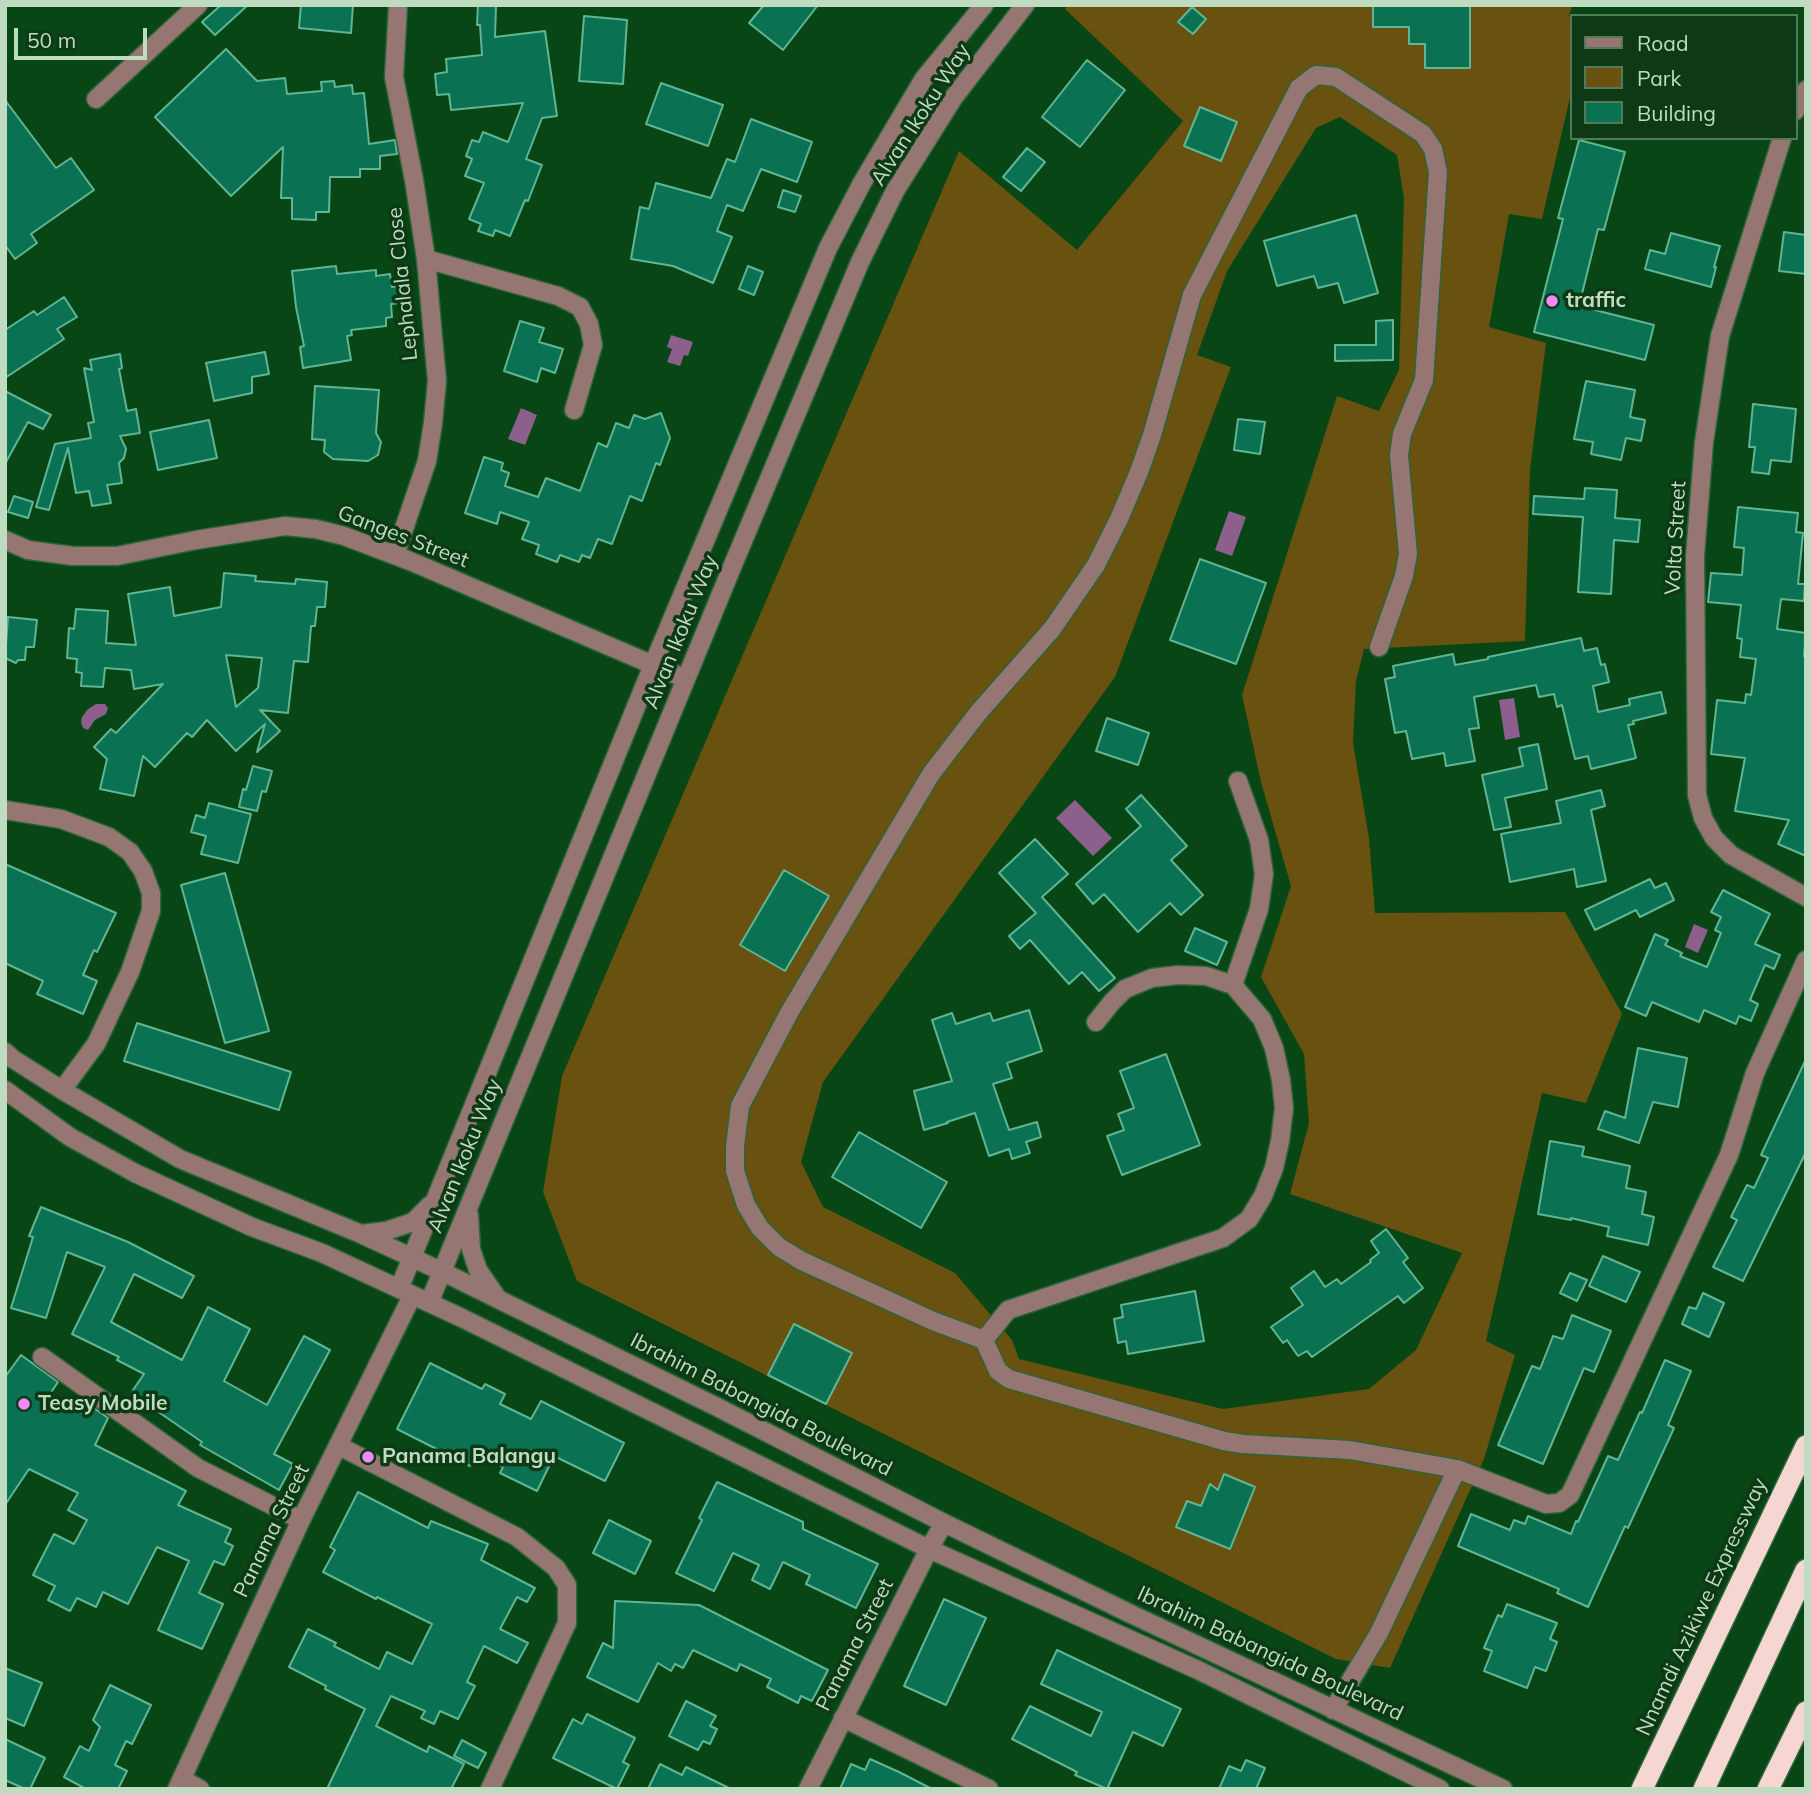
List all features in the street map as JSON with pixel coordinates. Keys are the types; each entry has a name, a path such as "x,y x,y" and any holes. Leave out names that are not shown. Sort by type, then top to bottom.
{"highway":[{"name":"Nnamdi Azikiwe Expressway","path":"1646,1781 1806,1446"},
{"path":"1704,1789 1806,1570"},
{"path":"1690,1789 1742,1707"},
{"path":"1768,1789 1806,1712"}],"street":[{"path":"96,99 198,5"},
{"name":"Lephalala Close","path":"395,555 426,461 437,381 426,259 394,77 398,5"},
{"name":"Alvan Ikoku Way","path":"413,1296 412,1258 653,664 828,248 862,183 923,80 984,5"},
{"name":"Alvan Ikoku Way","path":"413,1296 443,1272 860,262 895,191 954,97 1025,5"},
{"path":"1379,647 1404,576 1408,554 1399,455 1402,434 1424,380 1437,172 1433,149 1423,134 1336,77 1316,75 1299,88 1192,295 1139,472 1096,565 1052,629 978,713 931,774 789,1013 740,1106 735,1171 746,1205 760,1228 779,1247 802,1261 921,1316 985,1340 998,1371 1009,1379 1224,1441 1350,1450 1457,1469 1546,1504 1559,1503 1570,1495 1729,1155 1755,1073 1806,960"},
{"path":"1797,107 1806,90"},
{"name":"Volta Street","path":"1781,140 1720,336 1704,442 1695,556 1697,795 1703,818 1714,838 1731,855 1806,897"},
{"path":"426,259 558,296 580,307 589,324 593,345 574,410"},
{"name":"Ganges Street","path":"5,540 28,550 73,556 117,556 285,526 316,529 344,536 395,555 687,679"},
{"path":"1234,985 1259,909 1264,874 1259,840 1238,781"},
{"path":"5,810 61,819 110,837 130,852 143,871 151,892 151,911 130,972 96,1044 62,1090"},
{"path":"985,1340 1008,1310 1223,1238 1249,1219 1263,1196 1274,1168 1284,1108 1281,1080 1274,1048 1262,1019 1234,985 1206,976 1152,978 1125,989 1096,1023"},
{"name":"Ibrahim Babangida Boulevard","path":"5,1052 62,1090 180,1159 361,1234 443,1272 718,1407 944,1523 1503,1789"},
{"path":"5,1090 70,1137 135,1173 252,1227 322,1253 929,1549 1198,1671 1440,1789"},
{"path":"361,1234 386,1231 413,1222 437,1198"},
{"path":"469,1208 471,1249 478,1270 498,1299"},
{"name":"Panama Street","path":"180,1784 301,1520 413,1296"},
{"path":"42,1357 198,1468 301,1520"},
{"path":"339,1446 517,1537 556,1568 567,1585 567,1623 490,1789"},
{"path":"1333,1710 1378,1633 1457,1469"},
{"name":"Panama Street","path":"808,1789 944,1523"},
{"path":"843,1718 989,1789"},
{"path":"1634,1789 1646,1781"},
{"path":"180,1784 200,1789"}],"green space":[{"path":"1069,5 1572,5 1569,16 1570,97 1542,219 1509,214 1489,327 1546,343 1530,469 1525,641 1364,649 1356,681 1353,743 1369,838 1375,913 1565,912 1622,1014 1586,1103 1542,1093 1486,1341 1515,1355 1484,1459 1390,1668 1336,1659 577,1281 543,1192 562,1076 959,151 1077,250 1183,121 1065,9","holes":["1340,117 1397,155 1404,198 1399,370 1379,411 1337,396 1242,695 1261,782 1291,886 1261,977 1304,1054 1309,1123 1290,1194 1462,1253 1416,1350 1369,1389 1223,1409 1019,1359 1012,1340 955,1273 823,1207 801,1162 823,1082 1115,677 1231,367 1197,355 1227,271 1316,128"]}],"shaded area":[{"path":"671,335 693,342 688,356 684,355 680,366 667,362 672,349 667,347"},
{"path":"521,408 537,415 525,445 508,439"},
{"path":"1229,511 1246,517 1232,556 1215,550"},
{"path":"1514,698 1520,737 1505,740 1499,700"},
{"path":"96,704 105,704 108,708 106,714 95,720 88,730 83,728 82,717"},
{"path":"1075,800 1112,838 1093,856 1056,818"},
{"path":"1694,924 1708,930 1698,953 1685,947"}],"building":[{"path":"221,5 248,5 215,35 202,22"},
{"path":"301,5 353,5 351,33 299,28"},
{"path":"478,5 496,5 495,37 545,31 557,116 542,118 526,159 542,165 510,236 495,230 493,236 478,231 481,224 469,219 484,183 465,176 472,159 466,156 472,140 479,142 483,132 508,142 523,103 451,110 449,94 437,95 435,74 447,72 446,59 482,55 480,25 477,25"},
{"path":"764,5 818,5 783,50 749,23"},
{"path":"1373,5 1470,5 1470,68 1425,68 1425,44 1409,44 1409,27 1373,27"},
{"path":"1192,7 1206,19 1193,34 1178,22"},
{"path":"584,16 627,20 623,84 579,81"},
{"path":"226,49 257,81 285,78 287,94 322,91 321,82 334,81 335,87 352,85 353,94 364,93 369,144 395,140 397,154 380,156 380,169 360,169 360,177 330,177 329,212 316,212 316,220 292,219 292,198 281,198 283,147 231,196 155,117"},
{"path":"1087,60 1125,90 1080,147 1042,117"},
{"path":"661,83 723,105 708,146 646,124"},
{"path":"5,100 56,168 71,158 94,190 31,234 37,243 15,259 5,245"},
{"path":"1200,107 1237,122 1221,161 1184,146"},
{"path":"751,119 812,142 797,182 761,169 743,211 727,205 717,231 732,237 713,283 673,266 631,259 640,207 649,209 656,183 711,198 727,159 735,162"},
{"path":"1579,140 1625,152 1604,230 1598,229 1579,306 1654,325 1645,360 1534,332 1563,219 1558,218"},
{"path":"1027,148 1045,162 1021,191 1003,177"},
{"path":"783,190 801,196 795,212 778,207"},
{"path":"1356,215 1378,293 1344,303 1338,283 1318,288 1314,276 1277,286 1264,241"},
{"path":"1784,232 1806,235 1806,274 1779,271"},
{"path":"1671,233 1720,246 1711,287 1645,269 1650,250 1665,254"},
{"path":"336,266 337,274 376,270 376,276 390,274 392,287 399,286 401,303 391,304 392,317 386,318 386,326 351,330 352,335 347,336 351,360 303,368 300,347 304,346 292,271"},
{"path":"748,266 763,272 754,295 739,289"},
{"path":"64,297 77,317 57,329 64,339 5,378 5,330 34,311 37,315"},
{"path":"1393,320 1393,360 1335,361 1335,345 1376,345 1376,321"},
{"path":"520,321 544,328 539,342 563,349 555,373 541,368 537,382 504,371"},
{"path":"265,352 269,374 252,377 252,393 214,401 206,363"},
{"path":"120,354 122,368 119,369 127,411 136,409 140,433 120,436 126,449 124,458 119,463 122,483 107,485 111,503 92,506 89,491 76,493 68,448 49,510 36,507 55,444 91,438 88,423 94,422 84,368 92,370 90,360"},
{"path":"1586,381 1635,390 1630,417 1645,420 1641,441 1626,438 1621,460 1591,454 1593,442 1574,439"},
{"path":"315,386 379,390 376,433 381,442 378,455 368,461 333,459 324,452 325,440 312,439"},
{"path":"5,391 51,415 43,429 28,422 5,464"},
{"path":"1753,404 1796,409 1791,462 1771,460 1769,474 1752,472 1755,447 1749,447"},
{"path":"661,413 670,438 660,465 656,463 642,501 630,496 612,544 598,539 590,558 582,555 579,562 560,555 557,562 536,554 539,545 522,539 529,522 500,512 497,524 465,513 484,457 503,463 501,470 509,473 505,486 538,497 546,478 580,491 598,443 607,447 616,423 629,428 634,415 645,419"},
{"path":"1238,419 1265,422 1260,454 1234,450"},
{"path":"209,420 217,458 158,470 150,432"},
{"path":"1585,488 1617,490 1615,518 1640,520 1638,542 1614,540 1611,594 1578,592 1583,517 1533,514 1534,496 1584,499"},
{"path":"14,496 33,502 28,518 8,512"},
{"path":"1738,507 1798,513 1796,532 1803,533 1798,584 1805,584 1804,601 1781,599 1777,629 1806,633 1806,856 1778,844 1789,820 1735,811 1745,758 1711,754 1717,700 1745,703 1746,694 1751,695 1756,659 1740,657 1742,639 1737,638 1741,605 1708,602 1711,573 1742,575 1744,548 1734,547"},
{"path":"1200,559 1266,583 1236,664 1170,640"},
{"path":"224,573 256,576 255,581 295,584 296,579 327,582 325,607 317,607 315,626 311,626 308,662 294,661 288,713 260,710 280,731 257,752 265,724 236,751 207,720 192,737 187,733 155,767 143,756 134,796 100,789 107,759 94,747 111,729 116,733 163,684 134,689 131,670 105,668 103,687 81,686 82,673 76,672 77,659 67,658 69,628 74,629 76,609 108,611 106,643 136,645 128,594 170,587 174,616 221,607","holes":["226,655 262,658 258,688 236,707"]},
{"path":"8,617 37,620 34,647 26,647 25,660 18,660 16,663 5,658"},
{"path":"1581,638 1584,651 1597,648 1601,665 1605,664 1609,682 1593,686 1598,712 1630,705 1629,699 1661,692 1666,713 1633,721 1634,724 1628,725 1636,758 1591,769 1588,756 1575,759 1562,705 1557,707 1554,694 1539,697 1536,685 1474,697 1479,728 1469,729 1475,761 1446,766 1444,753 1412,759 1406,731 1395,733 1385,679 1395,677 1393,666 1453,654 1455,665"},
{"path":"1107,718 1149,733 1138,765 1096,751"},
{"path":"1538,744 1547,789 1505,798 1511,827 1494,830 1482,775 1523,766 1519,748"},
{"path":"253,766 272,771 266,792 262,791 257,811 239,807"},
{"path":"1601,790 1605,806 1591,810 1606,881 1577,887 1574,869 1510,882 1501,834 1561,823 1556,801"},
{"path":"1141,795 1187,846 1171,860 1203,895 1181,915 1170,903 1138,932 1104,894 1093,904 1076,884 1141,826 1126,809"},
{"path":"209,803 251,814 238,863 201,854 206,836 191,832 196,815 205,818"},
{"path":"1035,839 1068,874 1042,897 1115,978 1099,991 1082,972 1069,984 1030,940 1020,949 1009,936 1036,913 999,873"},
{"path":"5,864 116,913 83,975 97,981 83,1014 37,994 43,981 5,963"},
{"path":"784,870 829,896 785,971 740,945"},
{"path":"225,873 269,1031 225,1043 181,885"},
{"path":"1650,879 1655,888 1666,883 1674,900 1640,917 1636,910 1595,930 1585,910"},
{"path":"1723,890 1770,914 1755,944 1780,955 1774,969 1765,965 1750,1000 1758,1004 1751,1021 1739,1016 1736,1024 1704,1010 1699,1022 1652,1002 1646,1016 1625,1007 1655,934 1668,940 1665,945 1682,953 1680,956 1707,967 1721,933 1715,930 1721,917 1711,912"},
{"path":"1195,928 1227,942 1217,965 1185,951"},
{"path":"1029,1010 1042,1051 1007,1063 1012,1078 993,1084 1009,1130 1037,1122 1041,1137 1026,1142 1030,1153 1012,1159 1009,1149 989,1156 975,1113 924,1130 914,1091 952,1081 932,1020 952,1013 956,1024 990,1013 993,1021"},
{"path":"137,1023 291,1072 279,1110 124,1061"},
{"path":"1638,1048 1687,1058 1678,1107 1653,1102 1639,1143 1598,1129 1605,1111 1625,1118"},
{"path":"1166,1054 1200,1145 1122,1175 1107,1136 1124,1130 1118,1114 1134,1108 1120,1071"},
{"path":"1806,1059 1806,1152 1743,1281 1713,1267 1737,1220 1731,1217 1747,1185 1754,1188 1768,1158 1761,1155"},
{"path":"859,1132 947,1182 921,1228 832,1177"},
{"path":"1550,1141 1584,1147 1582,1156 1630,1166 1626,1188 1646,1192 1642,1214 1654,1217 1648,1245 1607,1236 1609,1227 1538,1214"},
{"path":"41,1207 128,1242 194,1276 182,1298 134,1274 111,1322 182,1360 208,1307 250,1329 224,1381 267,1405 304,1336 330,1350 274,1454 293,1464 279,1490 200,1445 202,1442 131,1393 144,1374 117,1360 119,1357 72,1334 105,1267 67,1252 46,1318 11,1308 33,1237 29,1236"},
{"path":"1386,1229 1408,1258 1403,1262 1423,1288 1404,1303 1398,1296 1312,1357 1307,1351 1298,1356 1287,1340 1283,1343 1271,1327 1303,1305 1291,1288 1314,1271 1325,1287 1337,1279 1341,1284 1379,1253 1371,1241"},
{"path":"1603,1256 1640,1272 1626,1302 1589,1286"},
{"path":"1570,1273 1587,1280 1577,1301 1560,1293"},
{"path":"1195,1291 1204,1341 1128,1354 1126,1341 1118,1343 1114,1319 1123,1317 1121,1305"},
{"path":"1703,1293 1724,1303 1709,1337 1682,1324 1689,1307 1696,1309"},
{"path":"1572,1315 1611,1331 1594,1372 1584,1368 1543,1464 1498,1445 1532,1366 1540,1369 1553,1336 1563,1339"},
{"path":"794,1324 852,1353 826,1404 768,1375"},
{"path":"21,1355 58,1382 48,1397 82,1413 87,1403 108,1418 95,1445 186,1491 178,1505 231,1529 225,1542 233,1546 224,1565 214,1561 199,1593 223,1604 202,1649 158,1630 189,1561 157,1547 128,1604 103,1592 96,1607 77,1598 70,1611 48,1600 55,1586 33,1575 54,1534 74,1544 87,1520 68,1510 78,1493 29,1469 5,1505 5,1377"},
{"path":"1665,1360 1691,1371 1668,1425 1674,1428 1588,1607 1557,1593 1559,1589 1458,1546 1471,1514 1510,1530 1514,1520 1525,1524 1528,1516 1571,1534 1608,1456 1618,1460"},
{"path":"430,1363 482,1389 485,1384 505,1394 500,1404 531,1419 541,1401 624,1443 605,1481 554,1456 537,1491 500,1473 503,1467 477,1454 470,1466 397,1429"},
{"path":"1224,1474 1255,1487 1230,1549 1176,1527 1187,1501 1201,1506 1210,1484 1218,1490"},
{"path":"717,1482 803,1522 803,1529 878,1564 856,1608 806,1584 810,1575 783,1562 770,1589 752,1580 759,1565 733,1553 714,1591 676,1573"},
{"path":"358,1492 428,1528 431,1521 488,1544 481,1560 535,1588 527,1602 517,1597 500,1629 528,1643 517,1663 484,1646 467,1682 475,1686 458,1719 440,1711 434,1724 421,1718 425,1711 391,1696 376,1726 427,1752 429,1746 464,1764 451,1789 327,1789 365,1709 289,1667 308,1629 379,1669 387,1652 412,1664 432,1624 323,1572 335,1550 330,1547"},
{"path":"609,1520 651,1541 635,1574 593,1553"},
{"path":"944,1599 986,1618 946,1705 904,1686"},
{"path":"615,1601 699,1605 828,1670 812,1701 801,1696 798,1703 767,1687 771,1679 740,1664 737,1671 693,1650 683,1668 675,1664 671,1671 658,1663 638,1702 587,1677 603,1643 613,1648"},
{"path":"1507,1604 1557,1623 1550,1639 1557,1642 1546,1671 1535,1667 1527,1688 1484,1671 1492,1651 1484,1648 1498,1615 1502,1617"},
{"path":"1057,1650 1181,1709 1163,1746 1133,1732 1107,1789 1075,1775 1077,1772 1012,1739 1030,1706 1091,1736 1102,1712 1041,1684"},
{"path":"5,1668 42,1683 24,1726 5,1718"},
{"path":"110,1685 151,1705 132,1744 126,1741 115,1765 127,1771 118,1789 86,1789 64,1777 80,1746 89,1751 100,1727 93,1720"},
{"path":"686,1701 716,1716 710,1726 717,1729 710,1744 703,1741 698,1750 669,1736"},
{"path":"587,1714 635,1738 623,1762 629,1765 617,1789 553,1758 573,1719 582,1724"},
{"path":"5,1739 45,1758 30,1789 5,1780"},
{"path":"462,1740 486,1753 478,1768 454,1756"},
{"path":"870,1759 932,1789 840,1789 851,1764 865,1770"},
{"path":"1246,1760 1265,1768 1256,1789 1219,1789 1229,1766 1241,1771"},
{"path":"660,1764 682,1775 686,1767 731,1789 648,1789"}],"place":[{"name":"traffic","path":"1552,301"},
{"name":"Teasy Mobile","path":"24,1404"},
{"name":"Panama Balangu","path":"368,1457"}]}
